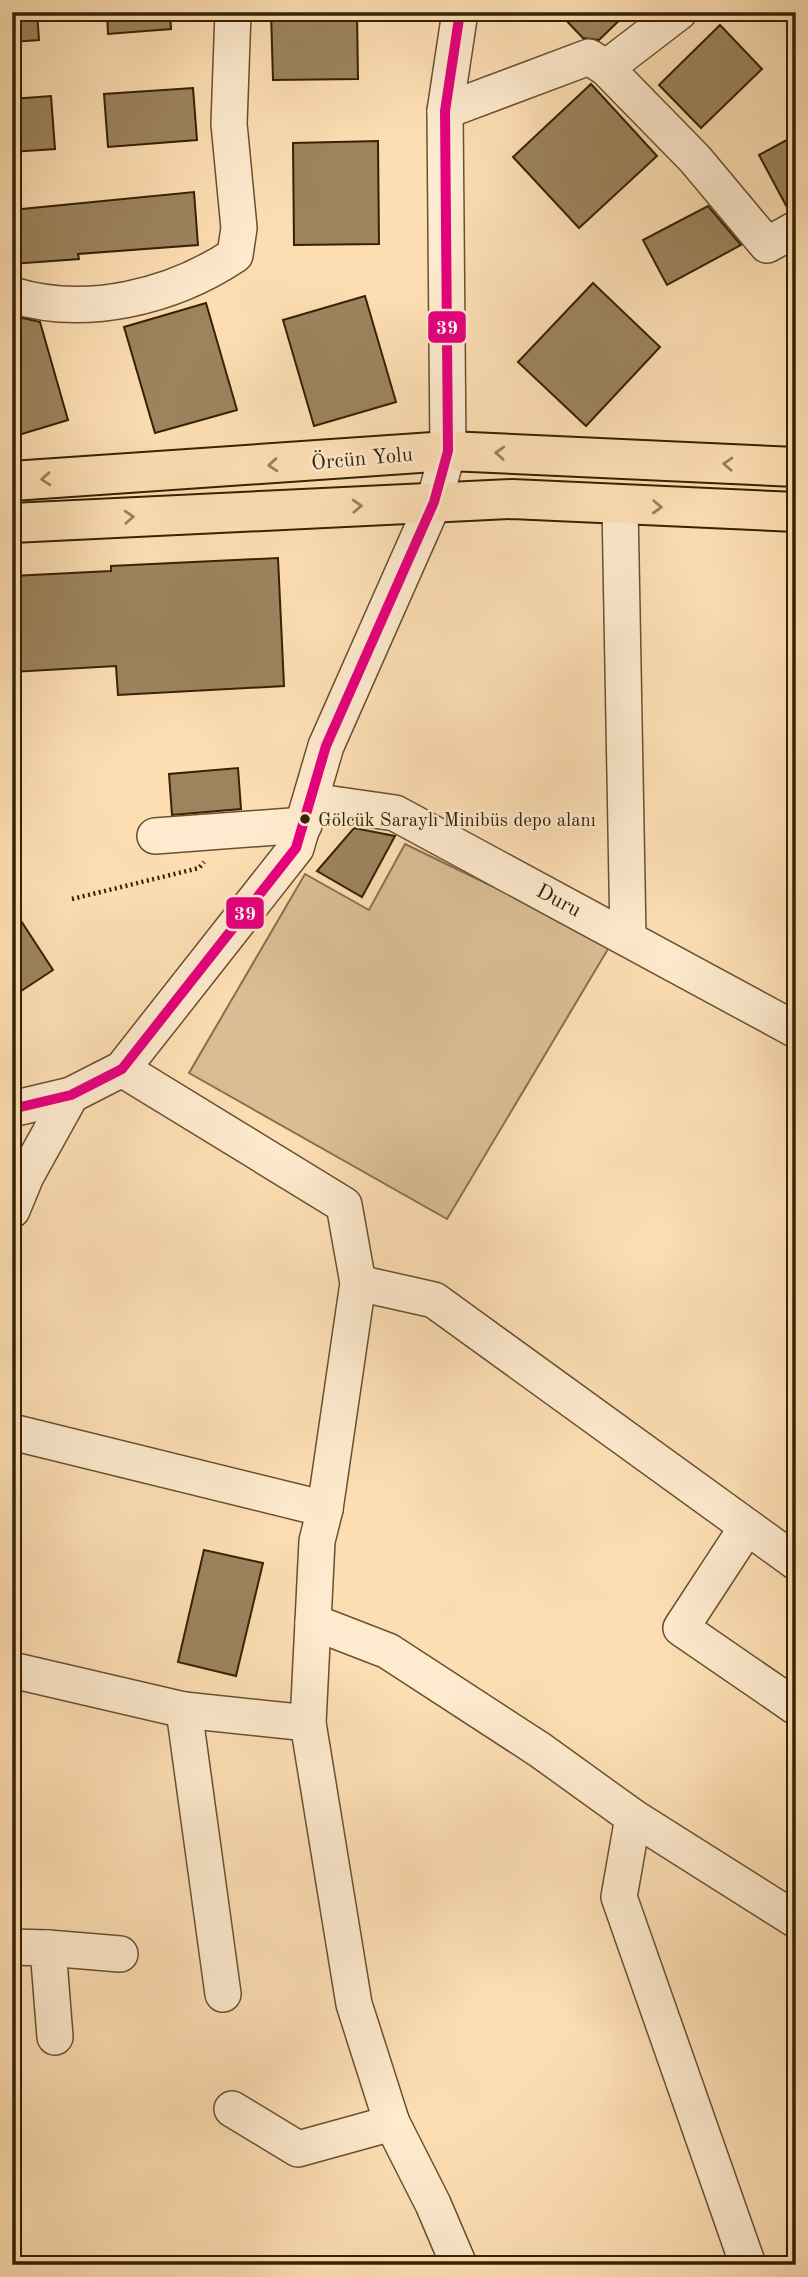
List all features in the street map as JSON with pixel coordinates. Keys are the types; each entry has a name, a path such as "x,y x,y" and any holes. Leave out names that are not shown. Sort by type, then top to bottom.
{"main road":[{"name":"Örcün Yolu","path":"12,481 448,451 796,467"},
{"path":"12,523 512,499 796,512"}],"street":[{"path":"12,295 39,304 113,304 177,284 214,269 235,255 239,228 229,124 233,12"},
{"path":"12,1109 71,1095 122,1069 296,848 327,746 434,502 448,451 445,111 460,12"},
{"path":"606,68 679,12"},
{"path":"445,111 589,57 606,68 695,159 767,245 796,229"},
{"path":"620,505 628,937"},
{"name":"Duru","path":"155,836 307,813 395,813 796,1030"},
{"path":"122,1069 344,1205 358,1283 325,1509 317,1541 308,1723 354,2004 392,2123 433,2204 459,2265"},
{"path":"12,1210 26,1176 71,1095"},
{"path":"358,1283 433,1300 796,1562"},
{"path":"12,1432 325,1509"},
{"path":"747,1527 681,1628 796,1707"},
{"path":"313,1622 388,1651 540,1750 632,1817 796,1920"},
{"path":"12,1670 184,1710 308,1723"},
{"path":"184,1710 223,1994"},
{"path":"632,1817 619,1897 748,2265"},
{"path":"12,1947 120,1954"},
{"path":"48,1948 55,2037"},
{"path":"232,2109 298,2149 392,2123"}],"path":[{"path":"72,899 199,868 208,855"}],"shaded area":[{"path":"405,844 611,944 447,1219 189,1073 305,874 369,910"}],"building":[{"path":"12,12 37,12 39,40 12,42"},
{"path":"107,12 170,12 171,29 108,34"},
{"path":"271,12 357,12 358,79 273,80"},
{"path":"558,12 628,12 599,40 583,38"},
{"path":"720,25 762,69 701,128 659,85"},
{"path":"591,84 657,156 579,228 513,157"},
{"path":"193,88 197,140 108,147 104,94"},
{"path":"51,96 55,149 12,152 12,99"},
{"path":"796,135 796,209 789,211 759,155"},
{"path":"378,141 379,244 294,245 293,143"},
{"path":"194,192 198,245 78,254 79,259 12,264 12,210"},
{"path":"708,206 741,245 667,285 643,240"},
{"path":"593,283 660,347 586,426 518,362"},
{"path":"365,296 396,402 314,426 283,320"},
{"path":"206,303 237,410 155,433 124,327"},
{"path":"23,318 40,322 68,420 12,437 12,321"},
{"path":"278,558 284,686 118,695 116,666 12,672 12,576 111,571 111,566"},
{"path":"238,768 241,809 172,815 169,774"},
{"path":"354,828 395,836 362,897 317,871"},
{"path":"12,907 53,970 12,997"},
{"path":"204,1550 263,1563 236,1676 178,1662"}],"transit line":[{"name":"39","path":"12,1109 71,1095 122,1069 296,848 326,746 434,502 448,451 445,111 460,12"}],"place":[{"name":"Gölcük Saraylı Minibüs depo alanı","path":"305,819"}]}
